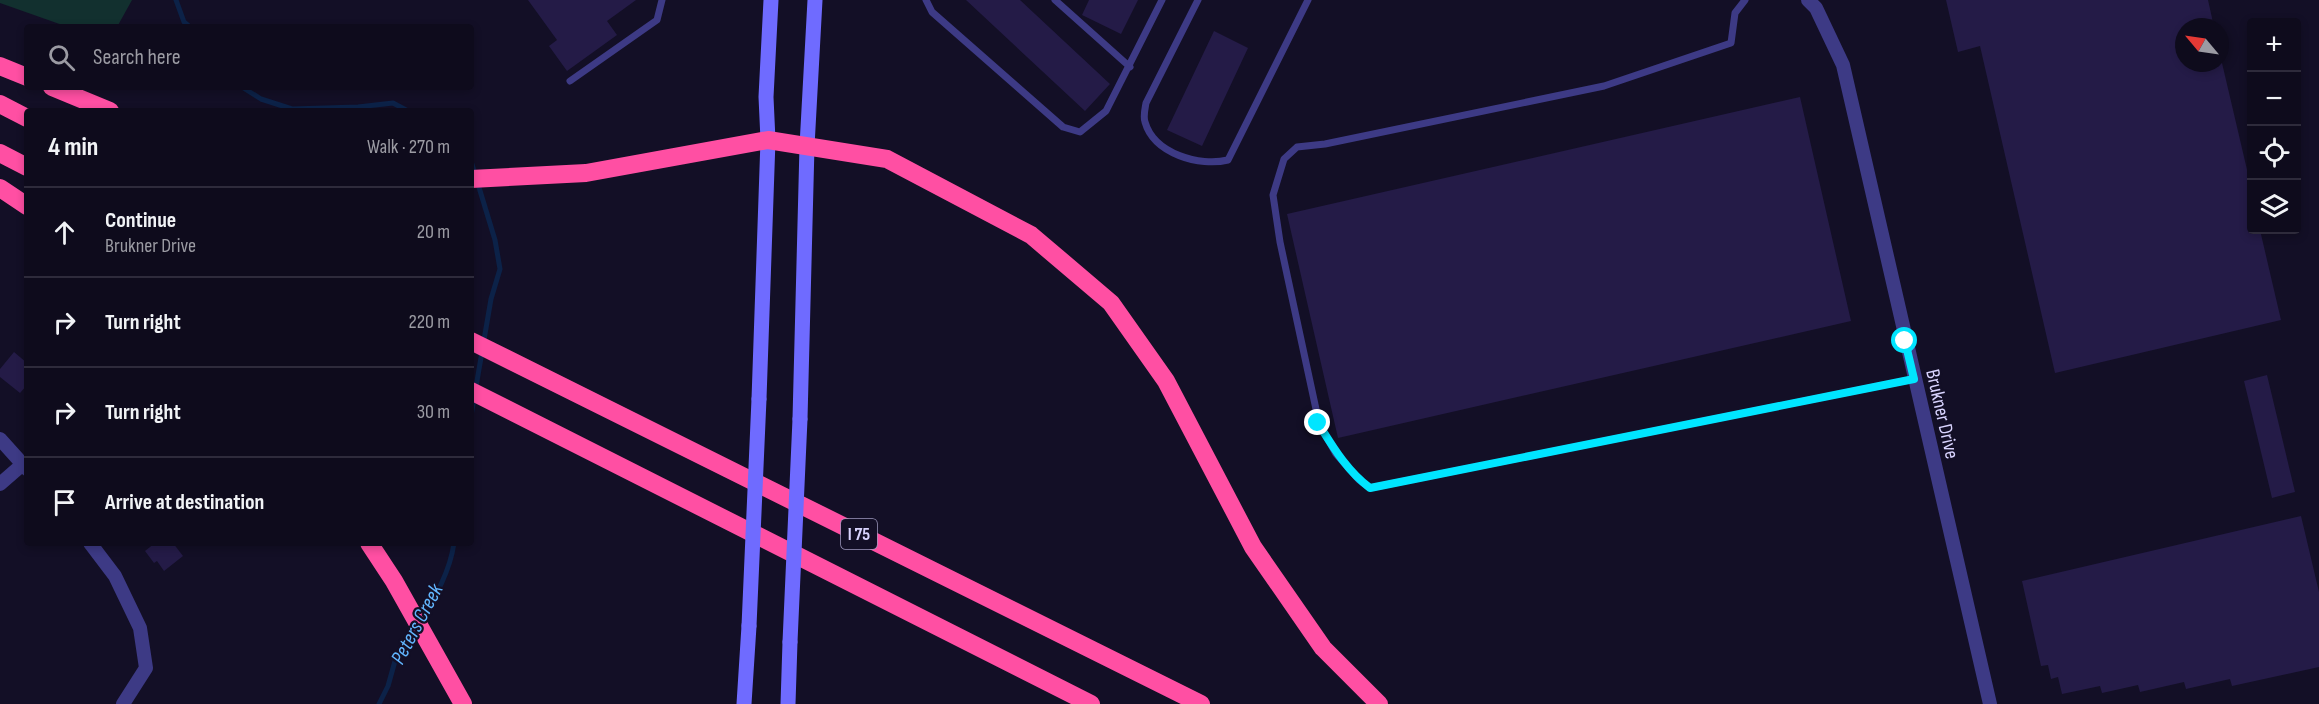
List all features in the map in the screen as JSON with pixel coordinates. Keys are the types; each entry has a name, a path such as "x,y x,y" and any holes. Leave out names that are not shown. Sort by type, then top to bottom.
{"highway":[{"path":"0,66 24,76"},
{"path":"59,90 103,108"},
{"path":"0,104 24,116"},
{"path":"474,179 513,179 586,173 768,140 887,159 1031,235 1111,303 1166,381 1253,548 1323,648 1379,704"},
{"path":"0,153 24,165"},
{"path":"0,188 24,204"},
{"name":"I 75","path":"474,343 1201,704"},
{"name":"I 75","path":"474,393 1091,704"},
{"path":"371,546 394,581 463,704"}],"main road":[{"path":"744,704 759,399 768,140 766,97 771,0"},
{"path":"788,704 800,419 807,146 816,0"}],"street":[{"name":"Brukner Drive","path":"1808,0 1816,8 1843,65 1990,704"},
{"path":"0,439 24,466"},
{"path":"0,484 24,468"},
{"path":"92,546 115,576 140,628 146,668 123,704"}],"lane":[{"path":"570,81 657,20 662,0"},
{"path":"926,0 932,12 1063,127 1080,132 1106,111 1162,0"},
{"path":"1198,0 1146,103 1144,120 1151,134 1167,149 1194,162 1216,163 1228,160 1308,0"},
{"path":"1745,0 1735,13 1731,43 1604,86 1325,144 1297,147 1284,159 1273,195 1280,242 1318,423 1336,453 1359,480 1370,488 1914,379"},
{"path":"1059,1 1130,67"}],"green space":[{"path":"0,0 132,0 119,24 60,24 0,3"}],"building":[{"path":"528,0 636,0 607,21 617,35 567,71 549,46 557,40"},
{"path":"966,0 1020,0 1110,84 1085,111"},
{"path":"1089,0 1138,0 1121,34 1082,15"},
{"path":"1946,0 2208,0 2212,18 2175,18 2175,72 2224,72 2247,170 2247,234 2261,234 2281,320 2055,373 1980,46 1958,52"},
{"path":"1214,31 1248,48 1202,146 1167,130"},
{"path":"1800,97 1851,321 1338,438 1287,214"},
{"path":"14,352 24,360 24,388 20,393 0,377 0,369"},
{"path":"2267,375 2295,492 2272,498 2244,381"},
{"path":"2301,516 2319,592 2319,667 2232,686 2230,679 2186,689 2184,682 2140,692 2138,685 2102,693 2100,686 2062,694 2058,677 2051,679 2048,665 2041,666 2022,581"},
{"path":"151,546 175,546 183,556 164,571 157,561 154,563 145,551"}],"waterway":[{"name":"Peters Creek","path":"176,0 186,24"},
{"name":"Peters Creek","path":"247,90 261,99 289,108"},
{"name":"Peters Creek","path":"325,108 393,103 402,108"},
{"name":"Peters Creek","path":"474,171 495,240 500,269 491,299 474,398"},
{"name":"Peters Creek","path":"421,620 442,583 453,546"},
{"name":"Peters Creek","path":"379,704 388,686 395,661 416,627"}],"route":[{"path":"1318,423 1336,453 1359,480 1370,488 1914,379 1905,341"}]}
